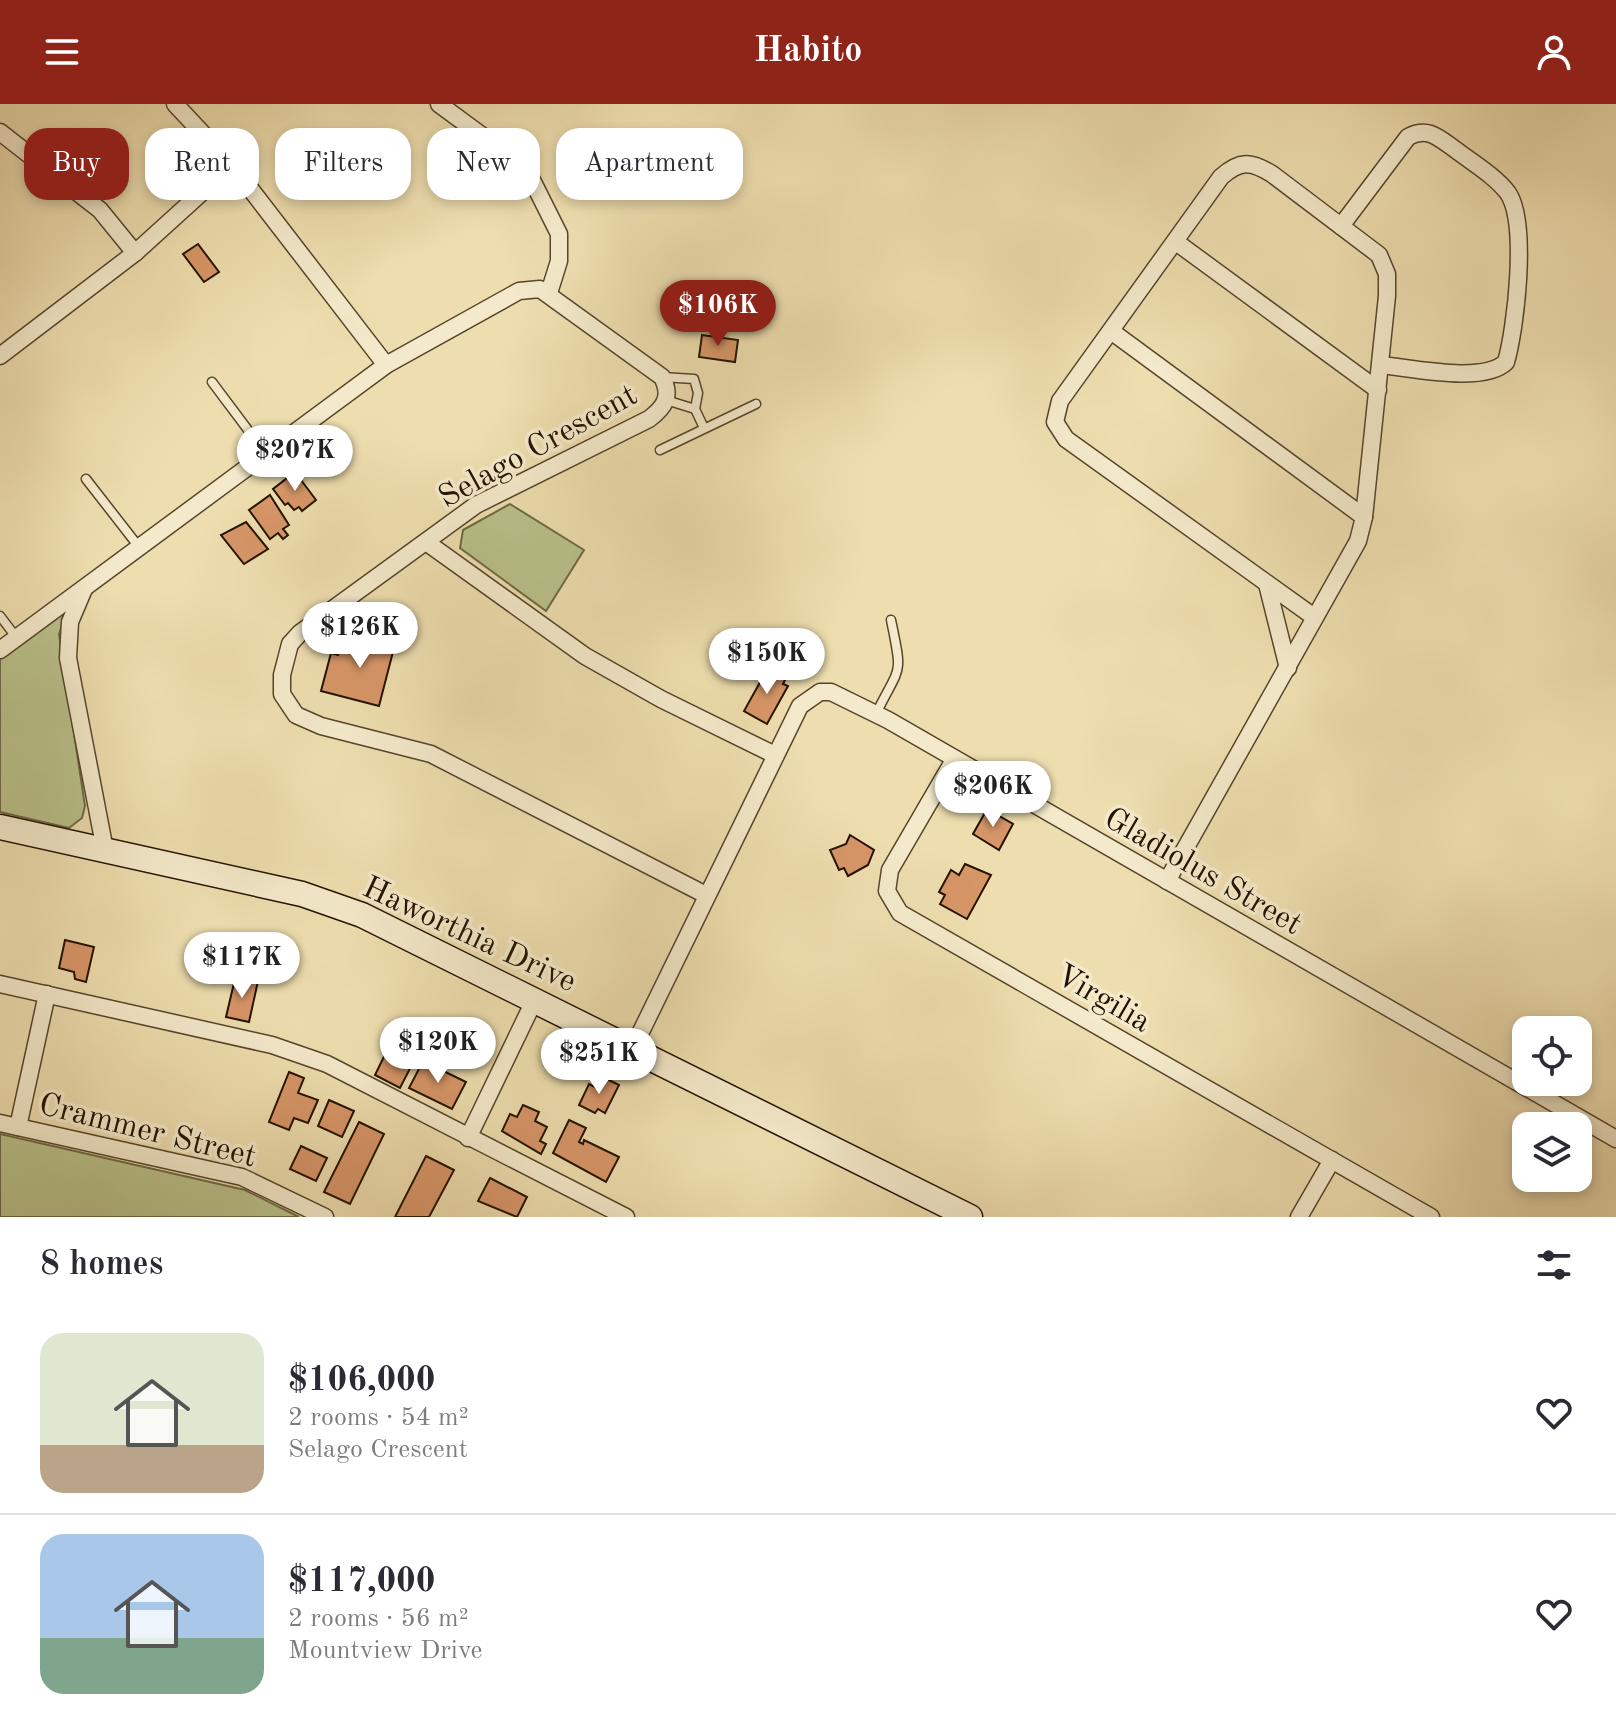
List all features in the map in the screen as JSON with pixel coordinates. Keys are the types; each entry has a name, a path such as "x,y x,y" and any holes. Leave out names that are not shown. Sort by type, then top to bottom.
{"street":[{"path":"175,104 197,128"},
{"path":"0,650 386,365 519,291 544,291 559,261 559,234 532,180 511,157 439,104"},
{"path":"1341,226 1408,137 1424,131 1437,136 1499,184 1515,210 1520,244 1506,362 1495,371 1475,373 1381,365"},
{"path":"0,132 79,191 135,253"},
{"path":"1167,881 1314,617 1348,563 1364,517 1381,365 1387,296 1385,265 1379,255 1272,174 1256,164 1244,162 1235,165 1221,177 1057,405 1057,428 1066,439 1314,617"},
{"path":"0,356 135,253 193,200"},
{"path":"259,200 386,365"},
{"path":"1176,242 1378,390"},
{"name":"Selago Crescent","path":"544,291 662,377 666,400 649,419 476,505 300,633 290,644 283,663 282,694 296,715 321,726 431,754 706,895"},
{"path":"1111,331 1364,517"},
{"path":"426,542 585,656 672,705 775,755"},
{"path":"1267,584 1288,668"},
{"path":"85,588 70,622 68,658 105,850"},
{"name":"Gladiolus Street","path":"633,1048 800,706 820,692 839,695 875,714 1616,1139"},
{"name":"Virgilia","path":"954,760 890,870 887,891 900,913 1431,1217"},
{"name":"Haworthia Drive","path":"0,827 332,903 406,935 970,1217"},
{"path":"0,984 272,1045 327,1064 626,1217"},
{"path":"18,1127 47,994"},
{"path":"468,1138 535,999"},
{"name":"Crammer Street","path":"0,1123 242,1177 325,1217"},
{"path":"1299,1217 1332,1160"}],"lane":[{"path":"662,377 694,379 698,393 695,409 704,428"},
{"path":"212,382 266,454"},
{"path":"666,400 695,409"},
{"path":"660,450 756,404"},
{"path":"86,479 139,547"},
{"path":"0,616 16,637"},
{"path":"875,714 901,662 891,620"}],"green space":[{"path":"510,504 584,550 546,611 460,548 463,530"},
{"path":"70,603 59,634 85,806 82,818 69,828 0,812 0,659"},
{"path":"0,1134 245,1190 299,1217 0,1217"}],"building":[{"path":"198,244 219,272 204,282 183,254"},
{"path":"702,335 738,340 735,362 699,357"},
{"path":"295,472 316,500 302,511 299,507 294,510 288,503 285,505 273,489"},
{"path":"270,495 289,525 283,529 288,535 283,539 278,533 270,539 249,510"},
{"path":"246,522 268,549 244,564 221,535"},
{"path":"355,634 395,644 379,706 321,691 331,653 338,655 340,645 351,647"},
{"path":"768,668 786,678 783,684 788,686 767,724 744,711"},
{"path":"987,809 1013,824 999,850 973,834"},
{"path":"850,835 874,850 868,865 848,876 844,868 839,870 830,850 846,844"},
{"path":"965,864 991,875 967,919 940,904 945,895 939,892 951,870 959,875"},
{"path":"65,940 94,947 86,982 75,979 74,972 59,968"},
{"path":"243,978 258,981 249,1022 226,1017 234,983 241,985"},
{"path":"393,1038 419,1051 400,1088 375,1075"},
{"path":"423,1061 466,1082 452,1109 409,1088"},
{"path":"289,1072 304,1078 298,1093 318,1100 308,1123 294,1118 289,1130 269,1122"},
{"path":"605,1078 619,1085 605,1113 598,1109 595,1113 579,1105 589,1084 599,1089"},
{"path":"329,1100 354,1111 342,1137 318,1126"},
{"path":"523,1105 539,1112 535,1121 547,1127 540,1141 546,1144 541,1154 502,1131 510,1114 517,1117"},
{"path":"569,1120 586,1128 579,1142 583,1144 584,1140 619,1157 606,1182 553,1153"},
{"path":"359,1122 384,1134 350,1204 324,1192"},
{"path":"301,1146 327,1158 316,1181 290,1169"},
{"path":"426,1156 454,1170 429,1217 395,1217"},
{"path":"490,1178 527,1197 517,1217 478,1201"}]}
